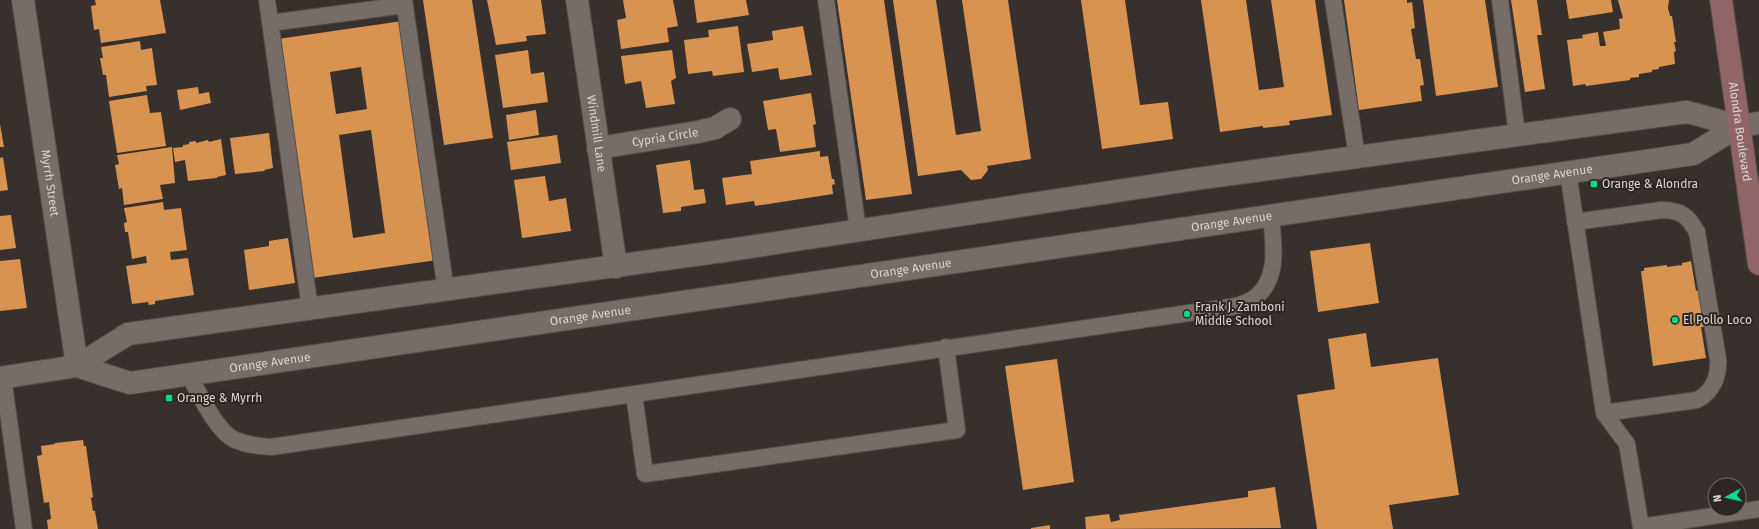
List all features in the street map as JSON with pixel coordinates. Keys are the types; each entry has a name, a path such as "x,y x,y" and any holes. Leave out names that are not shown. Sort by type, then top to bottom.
{"main road":[{"name":"Alondra Boulevard","path":"1721,0 1749,124 1759,264"}],"street":[{"name":"Myrrh Street","path":"23,0 77,366"},
{"name":"Windmill Lane","path":"576,0 616,267"},
{"name":"Orange Avenue","path":"2,377 77,366 128,334 616,267 1188,180 1687,112 1749,124"},
{"name":"Cypria Circle","path":"598,148 698,132 715,128 730,119"},
{"name":"Orange Avenue","path":"77,366 130,384 1693,154 1749,124"}],"lane":[{"path":"267,0 310,309"},
{"path":"826,0 858,230"},
{"path":"1333,0 1357,157"},
{"path":"1500,0 1517,135"},
{"path":"270,23 405,2 446,291"},
{"path":"1568,172 1604,413 1627,444 1641,527 1759,509"},
{"path":"1575,222 1662,210 1672,210 1682,214 1691,221 1697,232 1718,359 1719,370 1716,380 1704,396 1697,400 1604,413"},
{"path":"189,375 220,427 233,439 250,446 271,447 946,347 1237,306 1257,297 1267,282 1274,262 1271,216"},
{"path":"634,394 645,474 957,430 946,347"},
{"path":"2,377 24,529"}],"building":[{"path":"95,0 160,0 166,33 101,43 99,29 94,30 91,6 96,5"},
{"path":"423,0 472,0 493,138 444,145"},
{"path":"487,0 541,0 546,34 526,36 527,41 496,45"},
{"path":"623,0 673,0 678,26 667,28 669,42 621,49 617,20 626,18"},
{"path":"694,0 746,0 749,15 697,23"},
{"path":"837,0 884,0 912,194 866,200"},
{"path":"893,0 936,0 956,135 981,131 962,0 1008,0 1031,159 987,166 988,170 981,179 971,180 961,170 918,176"},
{"path":"1081,0 1125,0 1140,105 1168,102 1173,139 1102,149"},
{"path":"1201,0 1246,0 1259,90 1284,87 1271,0 1315,0 1332,115 1289,121 1290,125 1263,128 1263,126 1220,132"},
{"path":"1344,0 1407,0 1407,3 1412,2 1415,28 1411,29 1416,59 1420,59 1424,85 1420,86 1422,101 1359,110"},
{"path":"1423,0 1485,0 1498,87 1436,96"},
{"path":"1511,0 1537,0 1542,35 1537,35 1545,89 1525,92"},
{"path":"1566,0 1611,0 1613,12 1569,19"},
{"path":"1618,0 1669,0 1668,8 1670,16 1672,16 1676,42 1674,42 1676,51 1674,52 1675,64 1659,67 1659,69 1652,70 1652,72 1639,74 1639,77 1630,78 1630,80 1586,86 1585,84 1573,86 1567,40 1583,38 1582,35 1598,32 1600,46 1606,46 1603,32 1620,29 1619,19 1623,18"},
{"path":"402,21 437,260 312,278 278,39","holes":["361,67 367,109 336,114 330,72","371,130 385,233 353,238 339,135"]},
{"path":"738,26 744,72 713,76 712,71 688,74 684,40 709,37 708,30"},
{"path":"803,26 812,75 780,80 778,68 752,72 747,44 773,40 772,31"},
{"path":"140,41 141,50 152,48 157,85 146,86 147,91 109,97 106,75 103,75 100,58 103,58 101,47"},
{"path":"528,50 531,74 544,72 548,102 503,108 495,55"},
{"path":"672,50 676,78 671,81 675,104 646,108 641,81 625,84 621,56"},
{"path":"198,87 199,94 209,92 211,103 180,110 177,90"},
{"path":"811,93 816,124 813,125 816,147 780,152 776,129 768,130 763,101"},
{"path":"147,95 150,113 161,112 166,146 117,153 109,101"},
{"path":"536,110 539,135 509,140 506,115"},
{"path":"0,124 4,147 0,147"},
{"path":"269,133 273,168 264,170 265,171 235,174 230,138"},
{"path":"557,135 561,163 511,170 507,142"},
{"path":"221,139 226,175 217,178 188,181 185,160 175,162 173,148 183,147 183,145 189,144 189,142 196,141 196,143 208,140 209,142"},
{"path":"172,147 175,183 160,185 163,199 124,205 122,188 119,189 115,165 119,164 117,155"},
{"path":"820,151 820,157 828,156 832,179 834,179 835,184 832,185 833,194 755,206 754,201 726,205 722,178 752,174 750,161"},
{"path":"3,157 8,190 0,191 0,158"},
{"path":"690,160 694,190 704,189 706,203 681,207 681,211 663,213 656,165"},
{"path":"545,176 549,201 566,198 571,231 522,238 514,180"},
{"path":"163,202 164,210 181,208 187,250 170,252 171,260 188,258 194,295 155,301 155,304 149,305 148,302 132,304 126,266 147,263 146,256 132,259 128,232 125,232 124,223 127,222 124,208"},
{"path":"11,215 16,248 0,250 0,216"},
{"path":"288,238 295,283 249,290 244,250 269,246 269,241"},
{"path":"1370,243 1379,303 1318,312 1310,251"},
{"path":"20,259 27,308 0,311 0,261"},
{"name":"El Pollo Loco","path":"1691,261 1696,291 1699,290 1704,327 1701,327 1706,358 1653,366 1641,271 1644,271 1644,268 1682,265 1682,263"},
{"path":"1366,333 1371,367 1438,358 1459,495 1389,505 1393,529 1317,529 1297,395 1335,389 1328,339"},
{"path":"1057,359 1074,482 1023,490 1005,366"},
{"path":"83,440 84,446 86,446 93,497 91,498 98,529 48,529 47,520 51,519 49,502 44,503 37,456 42,455 41,446"},
{"path":"1275,487 1281,528 1086,529 1085,517 1109,514 1111,522 1120,520 1119,515 1248,497 1248,491"},
{"path":"1050,525 1050,529 1031,529 1031,528"}],"place":[{"name":"Orange & Alondra","path":"1594,184"},
{"name":"Frank J. Zamboni Middle School","path":"1187,314"},
{"name":"El Pollo Loco","path":"1675,320"},
{"name":"Orange & Myrrh","path":"169,398"}]}
